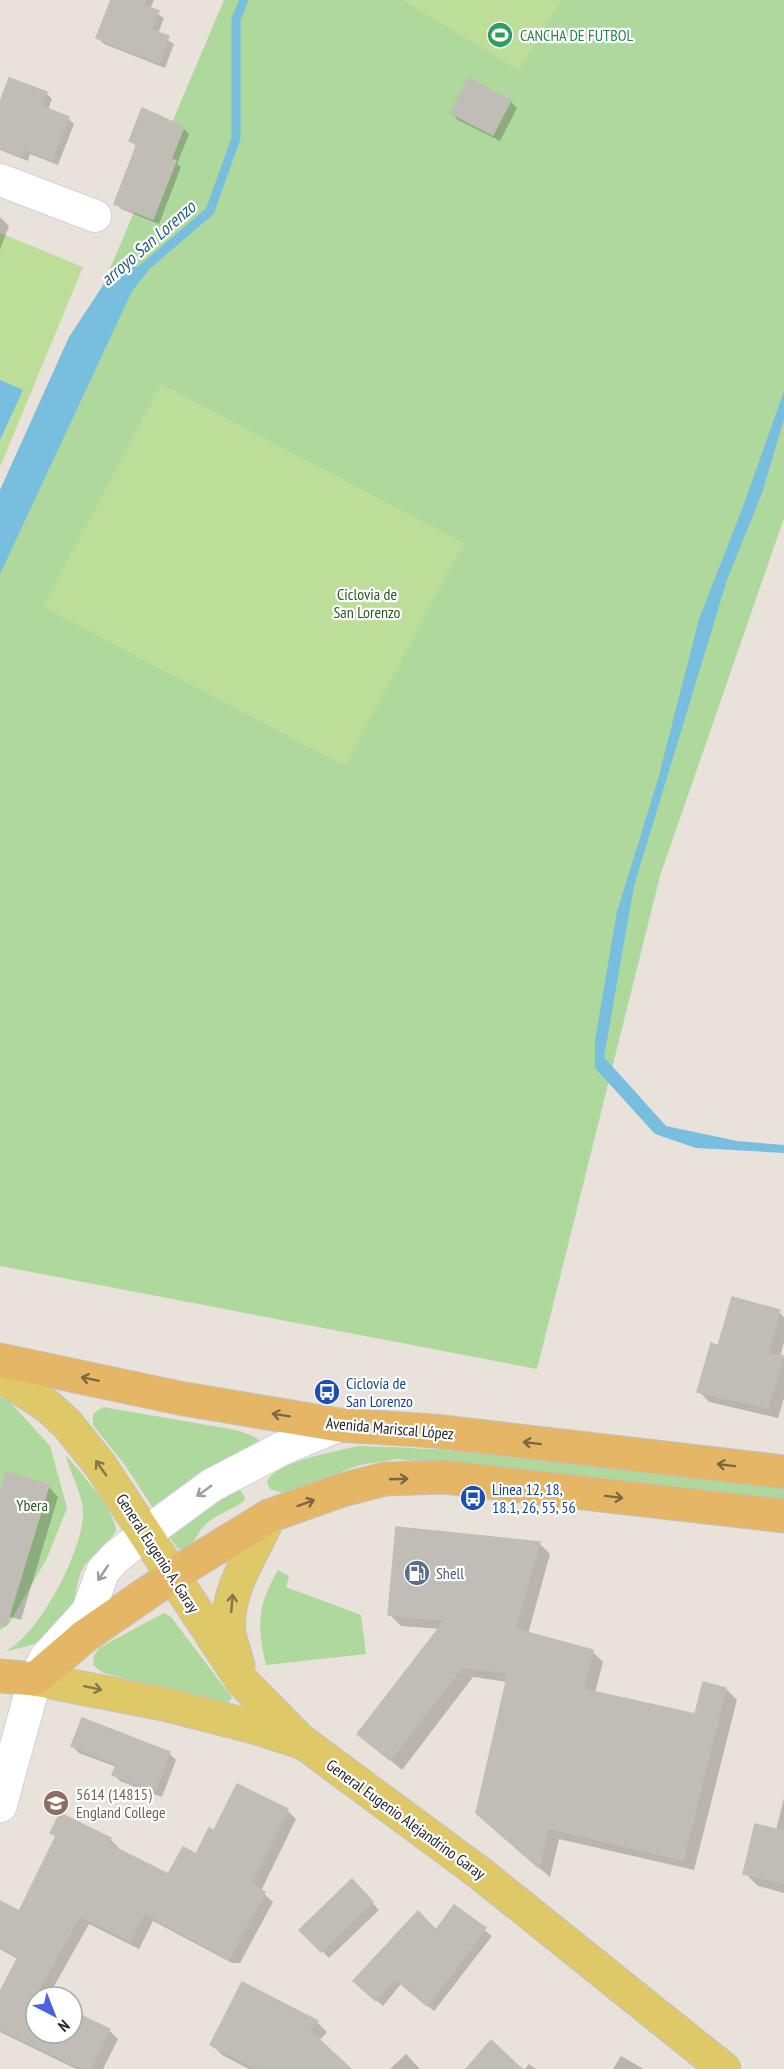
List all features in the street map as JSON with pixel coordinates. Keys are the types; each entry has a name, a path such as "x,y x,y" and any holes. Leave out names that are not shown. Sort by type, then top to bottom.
{"highway":[{"name":"Avenida Mariscal López","path":"0,1360 179,1398 339,1425 434,1431 784,1472"},
{"path":"0,1676 35,1679 85,1636 172,1576 269,1516 342,1490 385,1479 444,1477 784,1516"}],"main road":[{"name":"General Eugenio A. Garay","path":"0,1375 50,1407 68,1425 100,1465 242,1681 304,1743"},
{"path":"242,1681 230,1633 232,1594 241,1570 256,1549 269,1516"},
{"name":"General Eugenio Alejandrino Garay","path":"35,1679 164,1704 254,1727 304,1743 481,1874 724,2069"}],"street":[{"path":"0,180 95,216"},
{"path":"0,1806 35,1679 46,1658 88,1612 103,1571 116,1557 145,1534 212,1485 283,1448 339,1425"}],"green space":[{"name":"Ciclovia de San Lorenzo","path":"224,0 784,0 784,518 660,876 537,1369 0,1266 0,528"},
{"name":"CANCHA DE FUTBOL","path":"402,0 561,0 519,70"},
{"path":"0,233 83,267 0,467"},
{"path":"161,384 464,543 345,766 43,607"},
{"name":"Ybera","path":"0,1397 9,1401 50,1446 67,1508 47,1558 9,1624 0,1630"},
{"path":"103,1407 236,1430 260,1441 153,1508 125,1465 93,1425 93,1414"},
{"path":"358,1446 518,1456 784,1487 784,1500 397,1459 360,1465 283,1493 270,1489 267,1482 281,1469 308,1458"},
{"path":"66,1455 104,1502 116,1531 82,1570 73,1607 63,1625 37,1643 6,1651 19,1642 45,1611 66,1571 80,1533 83,1517 82,1502"},
{"path":"239,1489 245,1497 244,1501 210,1521 188,1547 178,1549 168,1535 186,1517"},
{"path":"278,1570 289,1576 286,1587 361,1615 366,1654 266,1665 261,1638 261,1616 266,1595"},
{"path":"164,1613 171,1617 230,1695 232,1698 228,1703 103,1673 93,1665 94,1656 99,1648"}],"water":[{"path":"119,261 148,271 132,291 0,574 0,490 69,337"},
{"path":"0,380 23,390 0,440"},
{"path":"784,391 784,419 762,493 727,580 634,886 604,1057 666,1126 737,1141 784,1145 784,1153 696,1148 655,1134 595,1068 595,1040 617,912 658,779 699,619 744,504"}],"building":[{"path":"111,0 145,0 143,5 159,11 151,30 169,36 159,63 96,38"},
{"path":"9,78 47,92 41,106 69,117 52,160 24,149 22,156 0,148 0,102"},
{"path":"468,78 511,100 493,135 450,113"},
{"path":"142,108 184,127 171,159 176,161 153,219 114,204 137,144 129,141"},
{"path":"732,1297 780,1310 768,1354 783,1356 768,1408 697,1392 711,1343 718,1346"},
{"path":"6,1472 49,1485 6,1626 0,1625 0,1492"},
{"path":"396,1527 540,1542 515,1629 593,1650 583,1689 695,1714 703,1682 726,1688 683,1860 548,1828 539,1868 476,1813 508,1673 462,1667 390,1760 357,1734 445,1620 388,1615"},
{"path":"82,1718 170,1752 155,1791 112,1775 116,1764 71,1746"},
{"path":"237,1784 288,1809 251,1884 265,1892 229,1959 144,1913 130,1941 80,1916 41,1985 24,1985 24,2041 0,2029 0,1992 18,1957 0,1946 0,1901 19,1911 56,1836 50,1833 60,1813 111,1838 108,1844 168,1874 183,1847 196,1854 209,1828 214,1830"},
{"path":"755,1824 784,1831 784,1883 743,1874"},
{"path":"352,1879 373,1902 321,1952 299,1930"},
{"path":"454,1905 486,1928 427,2006 395,1979 376,2001 353,1981 418,1911 436,1930"},
{"path":"242,1982 318,2021 309,2030 351,2069 257,2069 210,2045"},
{"path":"84,2017 110,2029 90,2069 83,2069 33,2045 84,2045"},
{"path":"491,2040 522,2069 466,2069"}],"waterway":[{"name":"arroyo San Lorenzo","path":"133,277 210,211 236,138 236,19 244,0"}],"place":[{"name":"CANCHA DE FUTBOL","path":"500,35"},
{"name":"Ciclovía de San Lorenzo","path":"327,1392"},
{"name":"Linea 12, 18, 18.1, 26, 55, 56","path":"473,1498"},
{"name":"Shell","path":"417,1573"},
{"name":"5614 (14815) England College","path":"56,1803"}]}
